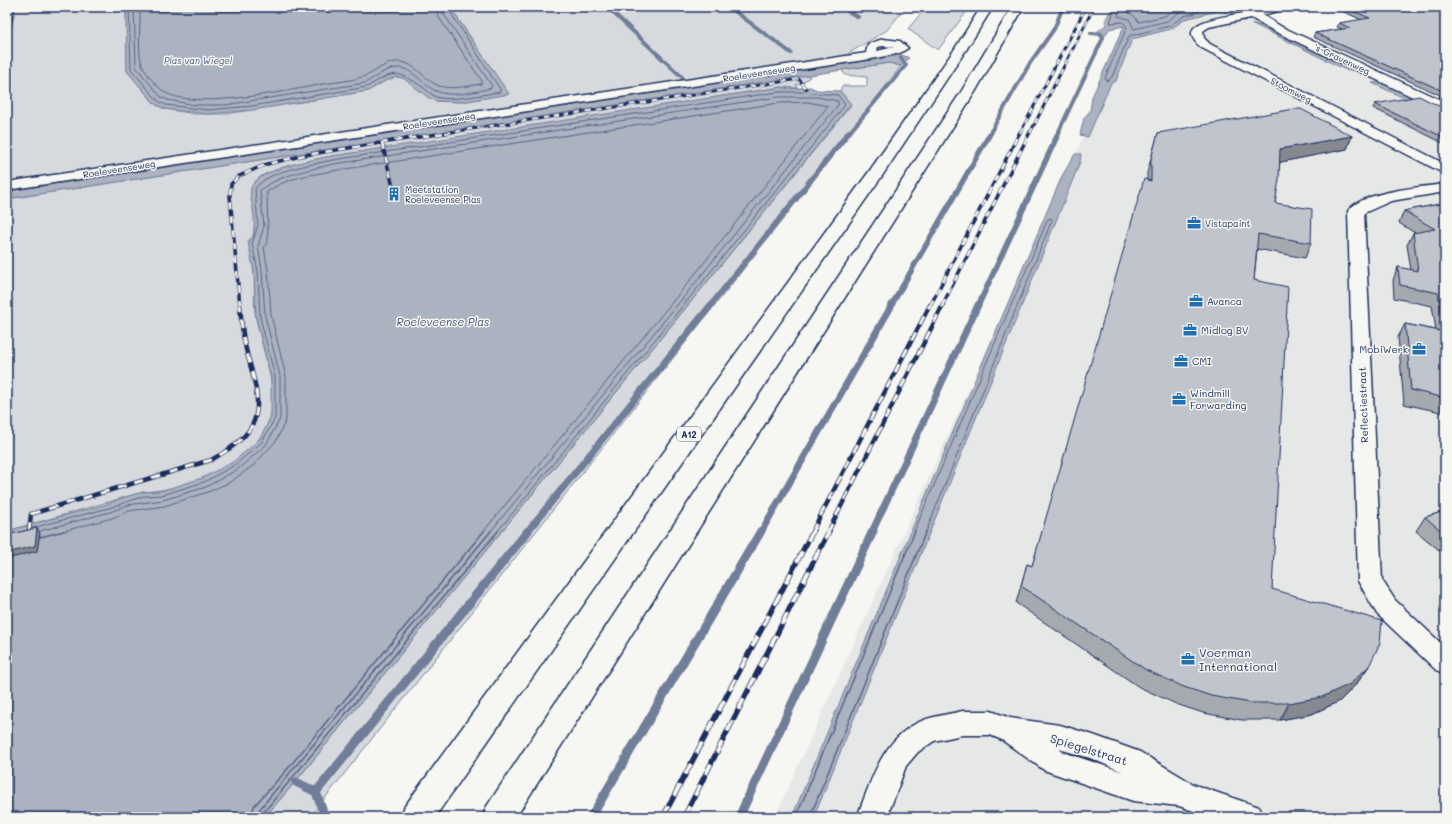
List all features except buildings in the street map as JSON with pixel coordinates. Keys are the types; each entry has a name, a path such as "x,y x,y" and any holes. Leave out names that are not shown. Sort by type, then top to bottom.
{"highway":[{"name":"A12","path":"416,817 878,169 956,56 987,7"},
{"path":"498,817 968,92 1018,7"}],"street":[{"name":"'s-Gravenweg","path":"1241,7 1278,29 1445,107"},
{"path":"1252,14 1283,7"},
{"name":"Stoomweg","path":"1252,14 1205,25 1198,29 1198,39 1213,50 1445,170"},
{"name":"Roeleveenseweg","path":"7,186 871,56"},
{"name":"Reflectiestraat","path":"1445,188 1380,199 1365,204 1356,211 1370,581 1386,607 1445,663"},
{"name":"Spiegelstraat","path":"872,817 893,764 908,743 927,731 962,723 991,723 1008,730 1054,761 1133,788 1186,794 1249,817"}],"shaded area":[{"path":"7,7 126,7 127,71 155,104 165,109 195,114 226,114 368,91 385,81 396,77 403,78 436,101 461,102 508,94 450,7 906,7 887,30 843,57 7,183"},
{"path":"926,7 970,7 938,50 908,29"},
{"path":"1228,9 1445,110 1445,817 775,817 1133,27"},
{"path":"889,63 901,66 803,194 310,817 265,817 703,287 851,105 840,91 842,86 867,86 867,77 845,75 842,70"},
{"path":"807,75 810,77 796,85 798,88 782,87 414,145 332,156 290,165 265,174 260,177 251,189 255,220 253,237 249,240 254,273 255,313 271,380 271,415 264,431 252,447 232,463 201,479 166,489 143,492 7,531 7,199"}],"water":[{"name":"Plas van Wiegel","path":"126,7 450,7 509,94 461,102 436,101 429,98 403,78 396,77 385,81 368,91 253,110 208,114 165,109 155,104 127,71"},
{"path":"1112,7 1201,7 1205,9 1234,8 1233,13 1217,11 1185,19 1171,29 1132,39 1116,81 1111,83 1088,137 1080,135 1084,118 1090,111 1092,97 1124,26 1109,29 1105,36 1094,34 1106,25 1105,21"},
{"path":"1251,23 1261,26 1354,70 1348,71"},
{"path":"902,55 909,58 901,66 889,63 7,199 7,191"},
{"path":"1380,82 1445,113 1445,117 1372,83"},
{"name":"Roeleveense Plas","path":"782,87 789,89 810,87 817,90 840,91 851,104 703,287 265,817 7,817 7,531 107,504 143,492 161,491 202,478 233,462 259,440 271,417 271,377 256,317 254,271 248,242 253,237 254,230 251,188 255,181 264,175 287,166 332,156"},
{"path":"1075,154 1081,154 1080,162 814,817 792,817 924,500 1062,176"}],"waterway":[{"path":"7,43 14,7"},
{"path":"607,7 682,77"},
{"path":"729,7 791,53"},
{"path":"841,7 858,17"},
{"path":"990,133 1030,63 1054,29 1063,7"},
{"path":"1058,133 1103,38 1101,34 1091,33"},
{"path":"849,133 906,65 901,58"},
{"path":"710,306 849,132"},
{"path":"891,306 991,132"},
{"path":"978,306 1059,132"},
{"path":"527,532 711,305"},
{"path":"761,532 892,305"},
{"path":"872,532 978,305"},
{"path":"316,792 528,531"},
{"path":"591,817 761,531"},
{"path":"739,817 873,531"},
{"path":"296,782 316,792"},
{"path":"316,792 323,812"}],"railway":[{"path":"1020,133 1086,7"},
{"path":"1030,133 1094,7"},
{"path":"445,133 799,79 806,89"},
{"path":"240,306 230,196 231,184 239,176 267,164 305,155 451,132"},
{"path":"930,306 1020,132"},
{"path":"942,306 1030,132"},
{"path":"382,143 393,187"},
{"path":"29,532 31,514 211,460 242,439 254,421 257,403 255,383 243,335 240,305"},
{"path":"812,532 930,305"},
{"path":"828,532 943,305"},
{"path":"663,817 813,531"},
{"path":"684,817 829,531"}],"place":[{"name":"Meetstation Roeleveense Plas","path":"394,194"},
{"name":"Vistapaint","path":"1194,223"},
{"name":"Avanca","path":"1196,301"},
{"name":"Midlog BV","path":"1190,330"},
{"name":"MobiWerk","path":"1419,349"},
{"name":"CMI","path":"1181,361"},
{"name":"Windmill Forwarding","path":"1179,399"},
{"name":"Voerman International","path":"1188,659"}]}
